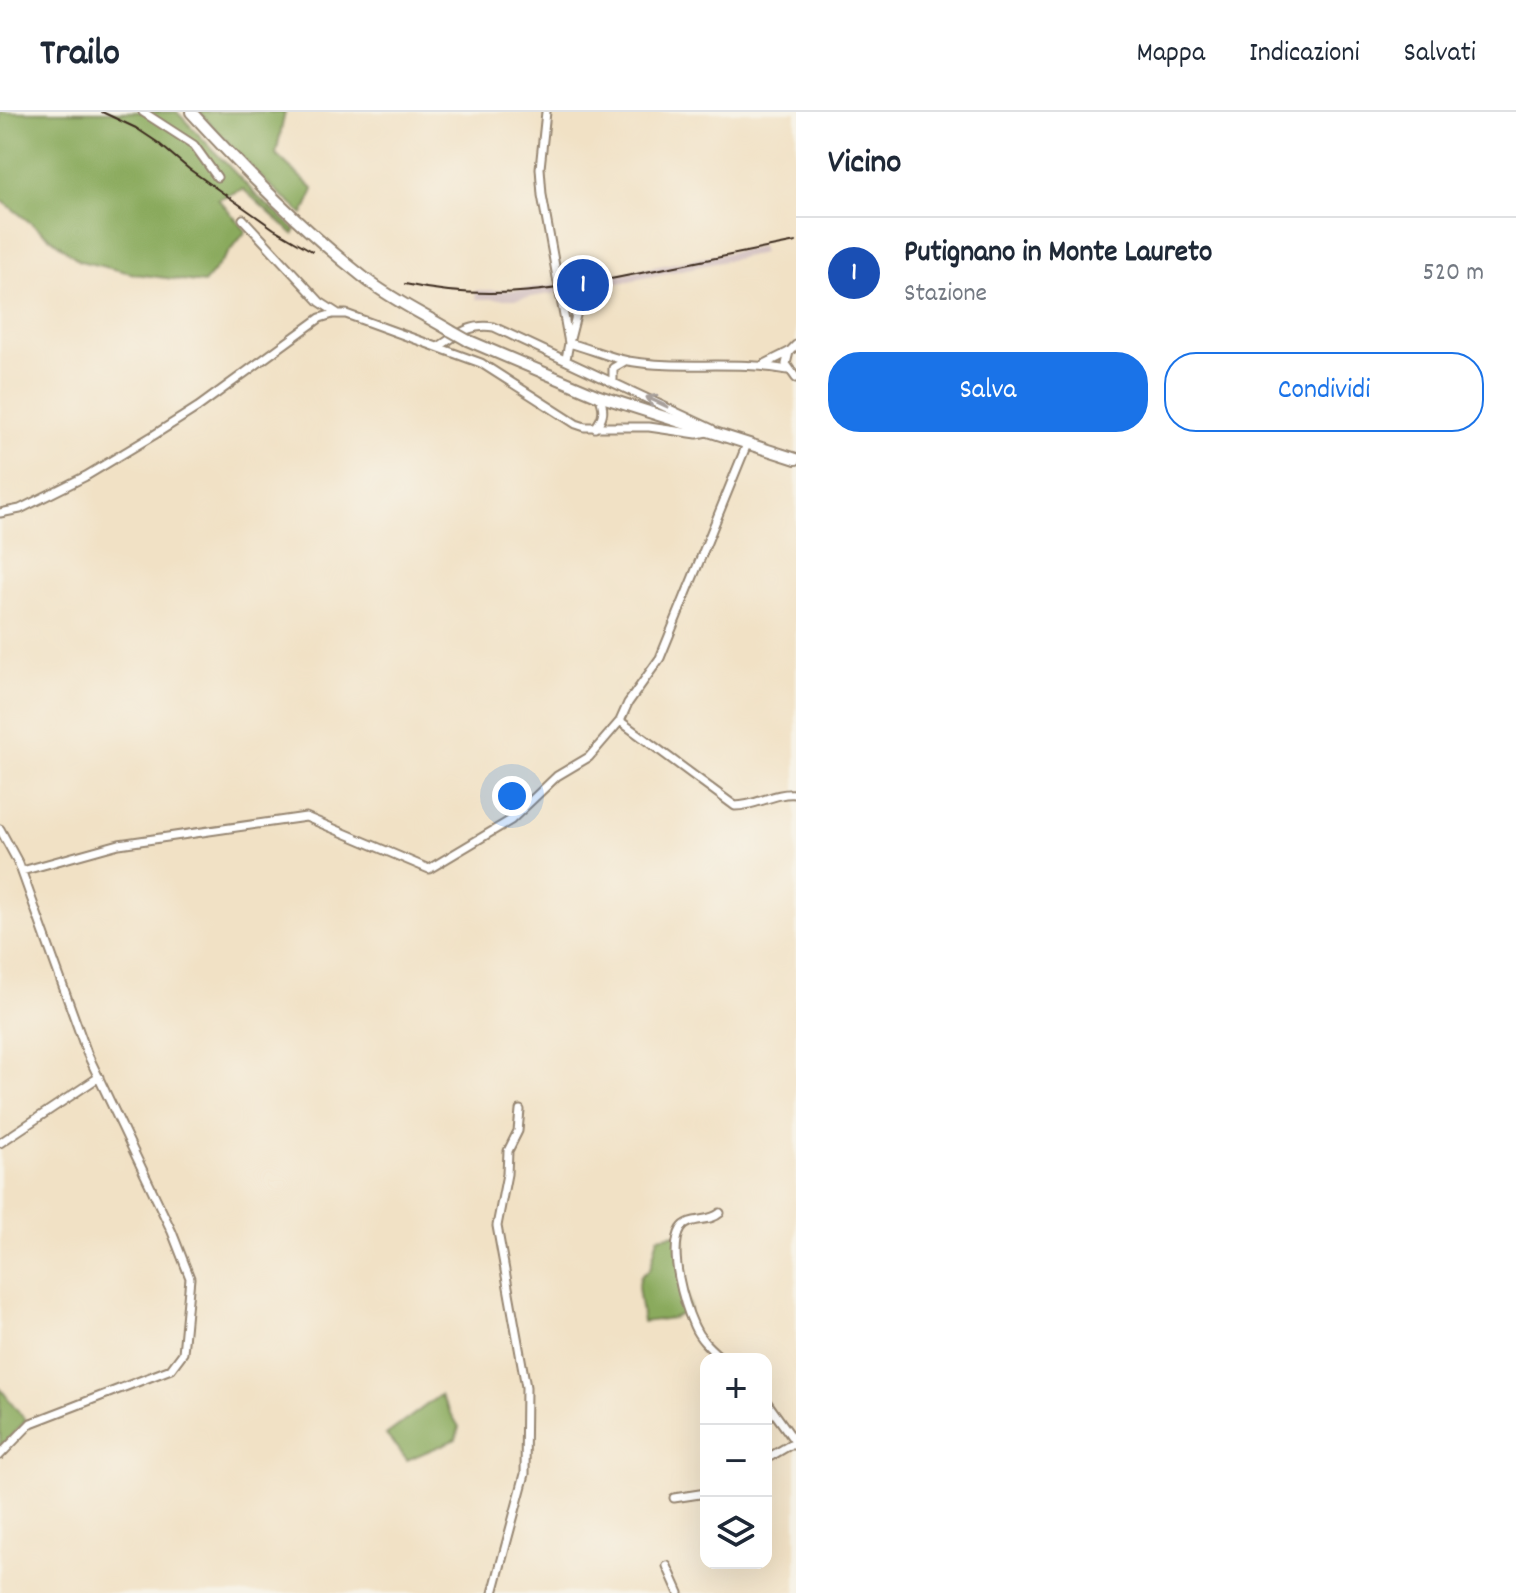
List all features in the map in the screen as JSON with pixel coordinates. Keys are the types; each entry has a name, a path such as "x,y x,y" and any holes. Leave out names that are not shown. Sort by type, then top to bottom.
{"main road":[{"path":"191,112 259,186 331,250 378,287 451,331 599,396 796,459"}],"street":[{"path":"143,112 194,145 217,177"},
{"path":"546,112 540,168 569,343"},
{"path":"243,219 320,302 339,314 440,346 481,363 576,424 595,428 649,427 697,434 707,432"},
{"path":"566,359 580,300"},
{"path":"0,513 20,509 86,476 198,407 320,318 339,314"},
{"path":"440,346 469,327 479,324 494,327 726,437"},
{"path":"569,343 627,361 711,366 763,365 788,370 796,378"},
{"path":"788,370 786,357 796,345"},
{"path":"763,365 789,352"},
{"path":"613,382 613,368 627,361"},
{"path":"595,428 603,415 604,406 599,396"},
{"path":"22,871 119,844 306,817 429,869 511,820 557,776 589,757 620,721 628,703 660,658 747,444"},
{"path":"620,721 735,806 760,802 779,794 796,794"},
{"path":"0,829 22,871 87,1053 172,1232 190,1278 183,1353 171,1369 31,1423 0,1455"},
{"path":"0,1143 99,1077"},
{"path":"493,1593 525,1474 526,1387 497,1226 508,1151 518,1131 520,1110"},
{"path":"715,1353 695,1328 684,1298 677,1246 680,1231 687,1223 715,1218 720,1213"},
{"path":"772,1410 796,1444 772,1456"},
{"path":"674,1498 700,1494"},
{"path":"667,1566 679,1593"}],"shaded area":[{"path":"761,246 763,253 600,287 598,291 572,299 565,298 563,292 517,299 476,299 475,290 561,285"}],"green space":[{"path":"0,112 177,112 257,196 296,230 293,234 243,189 218,199 246,231 204,283 135,274 80,261 0,199"},
{"path":"199,112 285,112 276,154 314,190 303,214 266,182"},
{"path":"684,1233 684,1284 690,1310 673,1318 643,1322 638,1287 641,1276 650,1269 658,1237"},
{"path":"0,1388 26,1421 0,1447"},
{"path":"440,1395 459,1427 456,1439 407,1460 386,1435"}],"railway":[{"path":"102,112 136,128 274,229 312,251"},
{"path":"405,284 467,293 526,292 585,284 796,242"}],"place":[{"name":"Putignano in Monte Laureto","path":"583,285"}]}
